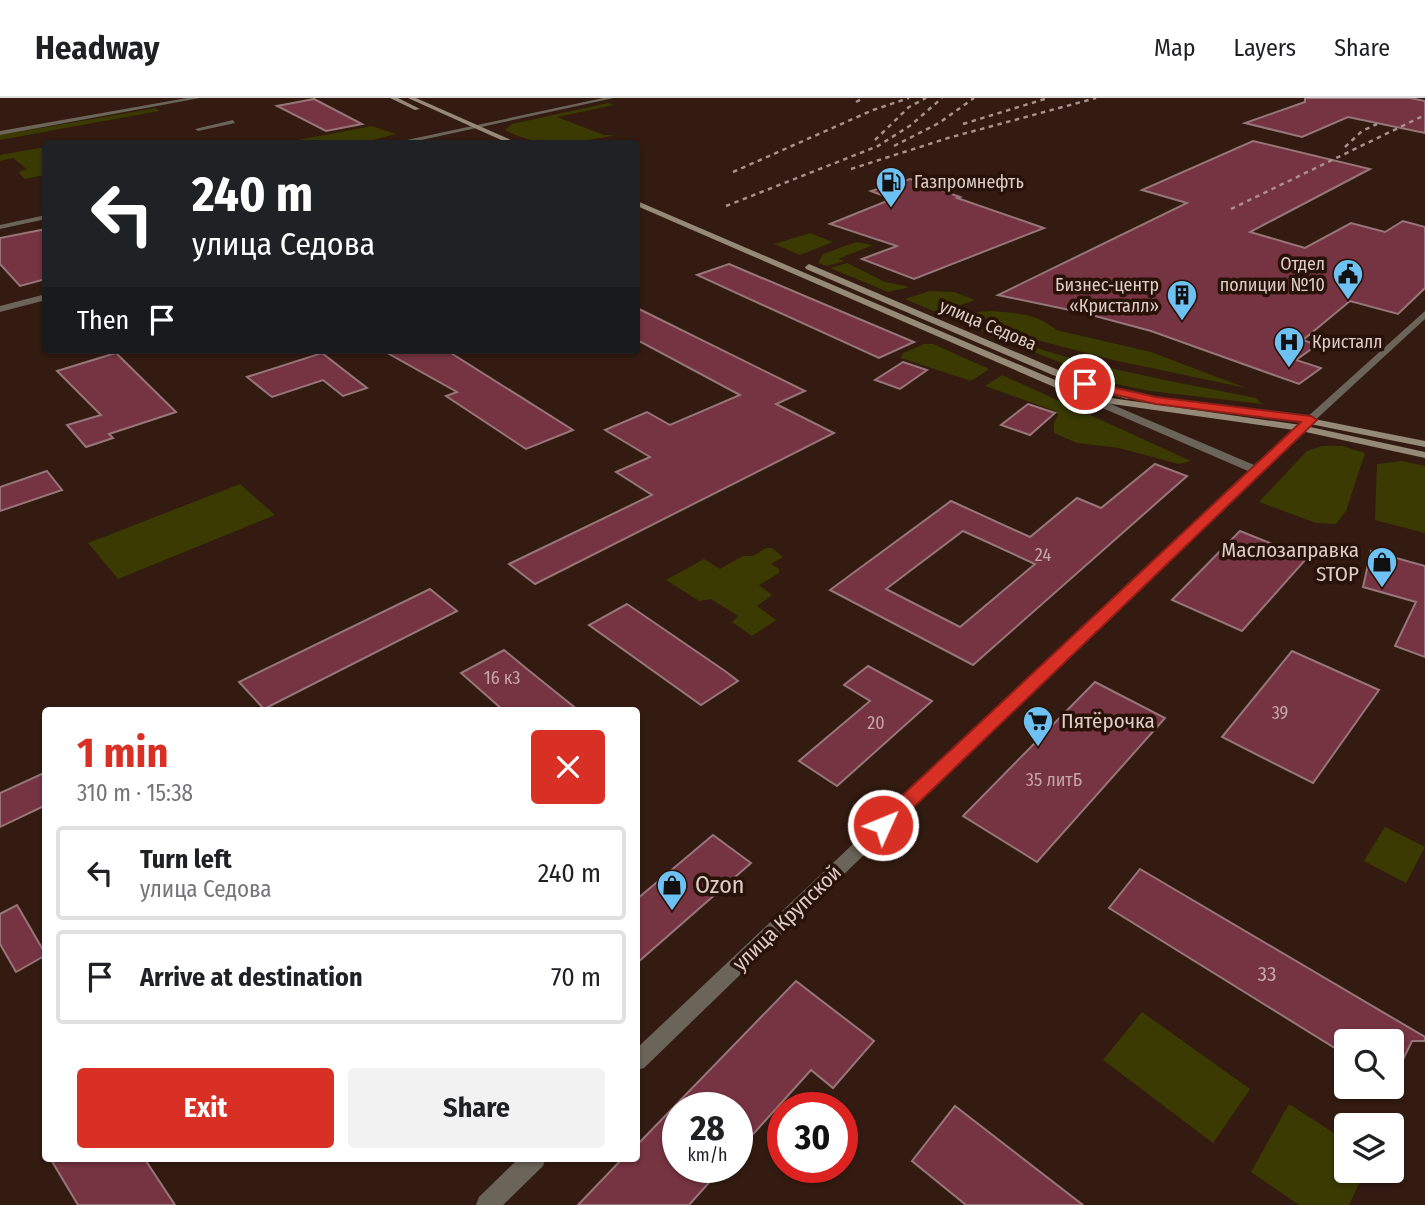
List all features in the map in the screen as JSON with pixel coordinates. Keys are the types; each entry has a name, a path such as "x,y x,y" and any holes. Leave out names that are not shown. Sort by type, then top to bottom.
{"main road":[{"path":"393,98 490,140"},
{"path":"411,98 508,140"},
{"name":"улица Седова","path":"640,195 1102,390 1156,401 1311,420 1425,444"},
{"name":"улица Седова","path":"640,204 1088,398 1301,428 1425,455"}],"street":[{"path":"409,140 611,98"},
{"path":"170,111 198,102"},
{"path":"0,133 198,102"},
{"path":"208,135 198,129 233,122"},
{"path":"0,227 42,218"},
{"path":"0,309 42,298"},
{"name":"улица Крупской","path":"640,1058 1255,470 1425,314"},
{"name":"улица Седова","path":"1088,398 1255,470"},
{"path":"487,1205 532,1162"}],"shaded area":[{"path":"608,103 614,105 557,117 604,135 616,135 587,140 532,140 505,130 512,124"},
{"path":"156,108 159,111 0,140 0,135"},
{"path":"372,126 396,134 373,140 298,140"},
{"path":"42,148 42,176 25,179 18,172 27,169 13,158 0,161 0,155"},
{"path":"810,233 833,242 800,255 774,244"},
{"path":"856,242 873,245 838,259 844,261 827,266 818,263 823,254"},
{"path":"847,263 885,282 910,287 888,292 830,268"},
{"path":"930,291 954,292 975,300 938,313 905,299"},
{"path":"977,312 1025,315 1041,320 1056,330 1151,352 1246,388 1113,360 999,330 974,317"},
{"path":"974,328 1045,351 1150,377 1256,398 1262,404 1150,391 1111,383"},
{"path":"924,344 933,344 989,369 971,381 901,358 903,353"},
{"path":"1002,375 1191,461 1179,464 1119,448 1077,443 1054,433 1054,423 1058,415 1055,411 985,386"},
{"path":"1322,446 1342,446 1365,453 1346,511 1336,524 1316,523 1259,502 1307,451"},
{"path":"1402,461 1425,466 1425,533 1375,520 1377,464"},
{"path":"240,484 275,515 118,579 88,543"},
{"path":"766,548 772,548 783,557 771,564 779,569 779,573 759,585 772,595 757,606 776,620 752,636 732,622 738,616 711,599 699,601 666,580 704,559 720,569 743,556 753,556"},
{"path":"1385,827 1425,847 1406,883 1364,861"},
{"path":"1142,1012 1250,1089 1213,1143 1103,1060"},
{"path":"1289,1104 1334,1133 1334,1183 1359,1183 1349,1205 1299,1205 1251,1172"}],"building":[{"path":"1305,98 1410,98 1425,101 1425,133 1348,117 1302,137 1245,123 1305,102"},
{"path":"314,99 362,124 326,131 277,106"},
{"path":"1253,141 1370,169 1250,232 1305,248 1351,223 1385,232 1403,221 1425,227 1425,288 1398,314 1350,301 1303,340 1317,345 1296,360 1321,368 1299,384 1151,331 1084,313 998,295 1187,203 1142,190"},
{"path":"910,179 1044,228 914,279 862,259 897,246 830,224 892,199 871,191"},
{"path":"42,230 42,280 20,286 0,264 0,238"},
{"path":"729,264 914,342 879,358 697,275"},
{"path":"640,309 805,391 776,404 834,433 535,584 509,564 652,495 616,472 650,457 605,430 647,412 670,425 740,395 640,342"},
{"path":"117,354 176,412 109,434 113,438 86,447 67,425 101,415 57,371"},
{"path":"323,354 367,388 343,396 323,380 272,397 247,377"},
{"path":"389,354 452,354 573,430 526,449 446,396 457,392"},
{"path":"903,362 927,370 900,389 875,380"},
{"path":"1028,404 1055,413 1030,435 1001,425"},
{"path":"1155,464 1187,476 973,665 830,590 951,501 1030,537 1077,498 1101,508","holes":["963,531 1035,564 960,627 886,589"]},
{"path":"47,471 62,490 0,511 0,487"},
{"path":"1240,531 1307,558 1242,631 1172,600"},
{"path":"1371,551 1425,566 1425,657 1395,646 1416,602 1363,587"},
{"path":"430,589 457,611 268,707 262,707 239,682"},
{"path":"627,604 738,681 701,705 589,625"},
{"path":"504,650 574,707 500,707 461,673"},
{"path":"1292,651 1379,690 1313,783 1222,737"},
{"path":"868,666 932,701 837,786 799,761 870,701 844,685"},
{"path":"1095,682 1165,718 1037,862 963,816"},
{"path":"42,774 42,807 0,827 0,793"},
{"path":"713,835 751,863 640,960 640,896"},
{"path":"1140,869 1425,1037 1425,1041 1412,1041 1404,1057 1404,1029 1334,1029 1334,1048 1109,908"},
{"path":"17,905 42,948 42,957 16,972 0,944 0,914"},
{"path":"796,981 874,1041 833,1088 811,1070 791,1092 767,1092 767,1119 753,1134 753,1092 688,1092"},
{"path":"955,1106 1083,1205 966,1205 912,1161"},
{"path":"662,1119 662,1183 709,1183 689,1205 578,1205 619,1162 640,1162 640,1142"},
{"path":"52,1162 147,1162 175,1205 78,1205"}],"railway":[{"path":"856,102 864,98"},
{"path":"733,172 873,110 909,98"},
{"path":"875,140 909,107 926,98"},
{"path":"726,206 878,146 911,125 942,98"},
{"path":"894,146 939,123 974,98"},
{"path":"963,124 1048,98"},
{"path":"851,169 948,138 1096,98"},
{"path":"1231,209 1425,115"},
{"path":"1345,147 1362,131 1377,124"}],"place":[{"name":"Газпромнефть","path":"891,209"},
{"name":"Отдел полиции №10","path":"1348,301"},
{"name":"Бизнес-центр «Кристалл»","path":"1182,322"},
{"name":"Кристалл","path":"1289,369"},
{"name":"Маслозаправка STOP","path":"1382,589"},
{"name":"Пятёрочка","path":"1038,748"},
{"name":"Ozon","path":"672,912"}],"route":[{"path":"883,825 1255,470 1311,420 1156,401 1085,384"}]}
